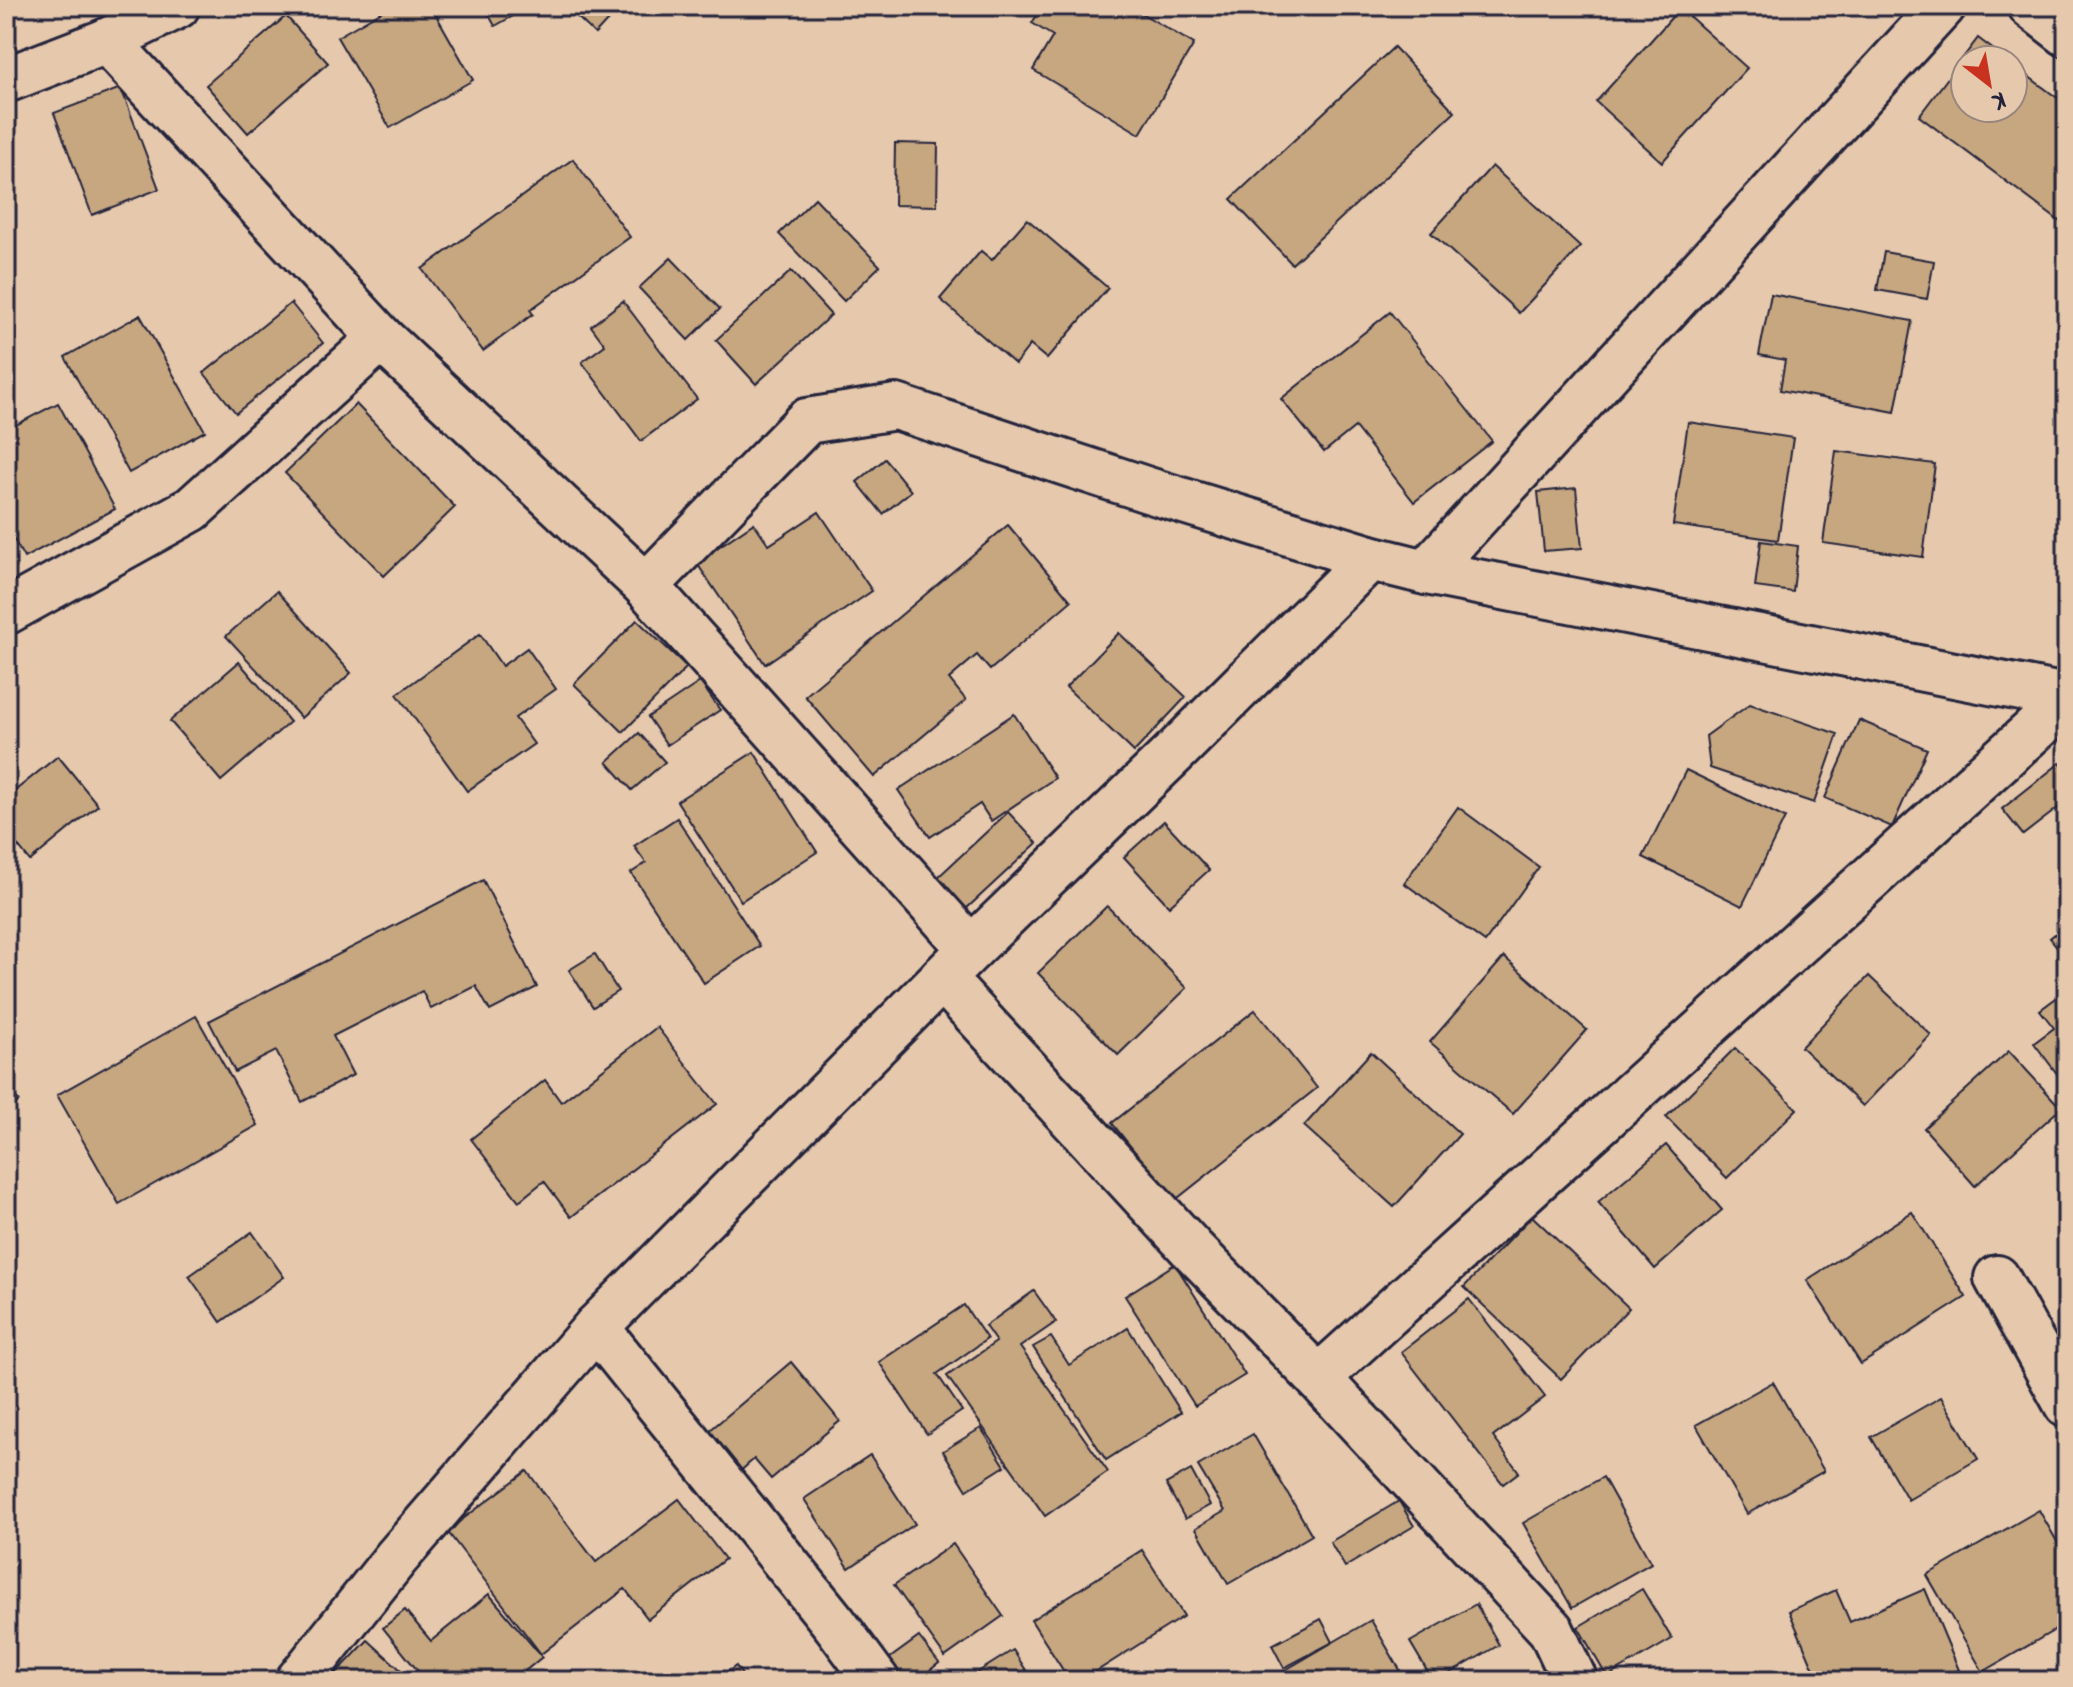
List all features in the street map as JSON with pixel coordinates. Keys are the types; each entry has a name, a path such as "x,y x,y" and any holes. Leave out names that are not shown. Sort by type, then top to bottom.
{"street":[{"path":"6,80 107,41 177,6"},
{"path":"1426,572 1943,6"},
{"path":"2031,6 2067,34"},
{"path":"107,41 381,338 646,586 1192,1249 1318,1378 1551,1630 1575,1681"},
{"path":"6,612 192,509 381,338"},
{"path":"646,586 807,421 896,407 1148,490 1370,558 1426,572 2067,698"},
{"path":"298,1681 396,1558 596,1327 956,963 1370,558"},
{"path":"1318,1378 2067,698"},
{"path":"1997,1278 2067,1405"},
{"path":"596,1327 835,1624 877,1681"}],"building":[{"path":"391,6 431,6 473,80 390,128 337,37"},
{"path":"484,6 531,6 495,26"},
{"path":"566,6 621,6 595,34"},
{"path":"1043,6 1129,6 1194,44 1140,134 1033,70 1053,36 1032,23"},
{"path":"1680,8 1747,68 1662,162 1596,102"},
{"path":"286,16 328,63 248,133 206,85"},
{"path":"1394,47 1455,112 1292,264 1231,199"},
{"path":"1949,76 1949,124 2029,124 2029,77 2067,105 2067,227 1919,116"},
{"path":"121,88 159,189 92,215 54,113"},
{"path":"895,143 938,144 937,206 894,205"},
{"path":"573,159 630,237 530,310 533,314 483,351 422,269"},
{"path":"1492,166 1580,247 1519,313 1431,233"},
{"path":"815,198 880,266 844,301 779,234"},
{"path":"1027,219 1108,288 1047,359 1030,345 1015,364 940,299 981,251 992,260"},
{"path":"1884,252 1934,261 1927,299 1877,290"},
{"path":"671,258 720,309 688,340 639,288"},
{"path":"791,271 831,315 756,384 716,340"},
{"path":"1771,294 1912,321 1895,412 1780,390 1785,360 1759,355"},
{"path":"623,301 697,399 641,441 582,362 605,345 591,326"},
{"path":"291,303 323,343 236,413 204,373"},
{"path":"1390,312 1492,441 1414,502 1355,427 1324,452 1281,399"},
{"path":"140,315 205,431 129,473 65,357"},
{"path":"58,403 115,509 24,558 6,525 6,430"},
{"path":"356,404 455,507 384,576 285,473"},
{"path":"1688,422 1793,438 1778,540 1673,525"},
{"path":"1836,451 1935,464 1923,557 1823,543"},
{"path":"885,459 911,491 883,514 857,482"},
{"path":"1576,488 1582,548 1544,551 1538,492"},
{"path":"819,512 872,591 765,664 696,562 754,523 769,545"},
{"path":"1008,525 1071,601 990,670 977,655 949,679 966,700 874,777 805,696"},
{"path":"1761,541 1798,546 1793,592 1755,587"},
{"path":"277,591 351,673 301,718 226,636"},
{"path":"637,620 687,667 623,732 574,684"},
{"path":"1119,633 1186,697 1134,752 1066,687"},
{"path":"480,634 502,666 527,648 556,689 515,718 534,744 467,791 397,694"},
{"path":"239,662 290,722 221,781 170,721"},
{"path":"700,682 720,710 667,745 648,717"},
{"path":"1750,704 1838,734 1814,803 1710,768 1706,736"},
{"path":"1014,714 1055,778 991,821 980,804 930,837 898,790"},
{"path":"1859,720 1927,749 1892,827 1825,798"},
{"path":"639,733 665,762 632,790 607,762"},
{"path":"754,752 817,852 741,901 677,801"},
{"path":"58,756 98,805 30,861 6,831 6,798"},
{"path":"2060,763 2067,772 2067,801 2023,835 2002,809"},
{"path":"1686,770 1785,818 1742,906 1643,857"},
{"path":"1458,807 1539,867 1485,942 1404,883"},
{"path":"1008,812 1037,843 966,909 937,878"},
{"path":"677,818 760,946 704,983 631,873 646,863 634,846"},
{"path":"1164,821 1209,870 1169,906 1124,857"},
{"path":"483,880 537,987 490,1011 476,986 431,1009 422,991 333,1036 353,1075 302,1102 276,1051 235,1072 209,1021"},
{"path":"1107,906 1187,988 1118,1055 1038,973"},
{"path":"2067,924 2067,959 2050,938"},
{"path":"595,954 618,991 593,1007 569,970"},
{"path":"1504,957 1587,1030 1513,1114 1430,1042"},
{"path":"1869,976 1931,1035 1863,1106 1801,1047"},
{"path":"2067,990 2067,1087 2034,1043 2054,1028 2040,1010"},
{"path":"1255,1010 1317,1088 1174,1201 1112,1123"},
{"path":"196,1016 258,1125 119,1204 57,1095"},
{"path":"657,1027 717,1104 571,1217 544,1181 519,1201 471,1139 545,1080 561,1102"},
{"path":"1735,1048 1797,1109 1727,1178 1666,1117"},
{"path":"2009,1051 2061,1108 1975,1186 1924,1128"},
{"path":"1371,1052 1460,1134 1394,1207 1304,1126"},
{"path":"6,1086 19,1101 6,1113"},
{"path":"1666,1145 1722,1210 1655,1269 1598,1202"},
{"path":"1912,1212 1966,1297 1861,1364 1807,1280"},
{"path":"1532,1216 1629,1308 1561,1379 1464,1287"},
{"path":"252,1232 284,1277 221,1322 189,1276"},
{"path":"1175,1264 1245,1375 1195,1406 1125,1296"},
{"path":"1034,1291 1056,1322 1020,1347 1108,1472 1045,1516 947,1376 996,1342 985,1326"},
{"path":"1469,1299 1545,1397 1493,1437 1519,1472 1503,1484 1401,1352"},
{"path":"964,1305 987,1339 937,1374 962,1411 927,1434 879,1362"},
{"path":"1128,1328 1181,1412 1106,1460 1033,1347 1051,1337 1069,1365"},
{"path":"791,1362 840,1421 771,1479 754,1459 736,1475 703,1436"},
{"path":"1773,1382 1824,1471 1747,1514 1696,1425"},
{"path":"1941,1397 1978,1459 1908,1500 1871,1437"},
{"path":"981,1428 1005,1466 967,1490 943,1451"},
{"path":"1253,1434 1312,1535 1228,1584 1196,1528 1225,1511 1198,1466"},
{"path":"870,1455 915,1524 849,1568 804,1499"},
{"path":"1191,1470 1210,1505 1185,1519 1166,1484"},
{"path":"527,1471 596,1562 679,1499 725,1559 648,1619 625,1589 541,1654 447,1531"},
{"path":"1603,1477 1651,1563 1572,1608 1523,1523"},
{"path":"1399,1501 1414,1526 1345,1567 1330,1542"},
{"path":"2039,1510 2067,1559 2067,1623 1983,1672 1927,1575"},
{"path":"953,1544 1003,1616 945,1657 894,1585"},
{"path":"1142,1550 1184,1616 1081,1681 1070,1681 1031,1620"},
{"path":"1642,1589 1672,1639 1607,1677 1578,1627"},
{"path":"1925,1589 1959,1670 1934,1681 1819,1681 1789,1611 1836,1590 1850,1622"},
{"path":"489,1594 542,1657 513,1681 426,1681 383,1628 405,1610 431,1641"},
{"path":"1476,1604 1499,1645 1433,1681 1410,1642"},
{"path":"1321,1619 1333,1642 1284,1668 1272,1645"},
{"path":"1371,1620 1400,1670 1387,1678 1389,1681 1287,1681 1282,1672"},
{"path":"919,1637 939,1663 916,1681 901,1681 886,1661"},
{"path":"368,1640 413,1681 329,1681"},
{"path":"1013,1650 1033,1681 964,1681"},
{"path":"736,1666 746,1681 715,1681"}]}
